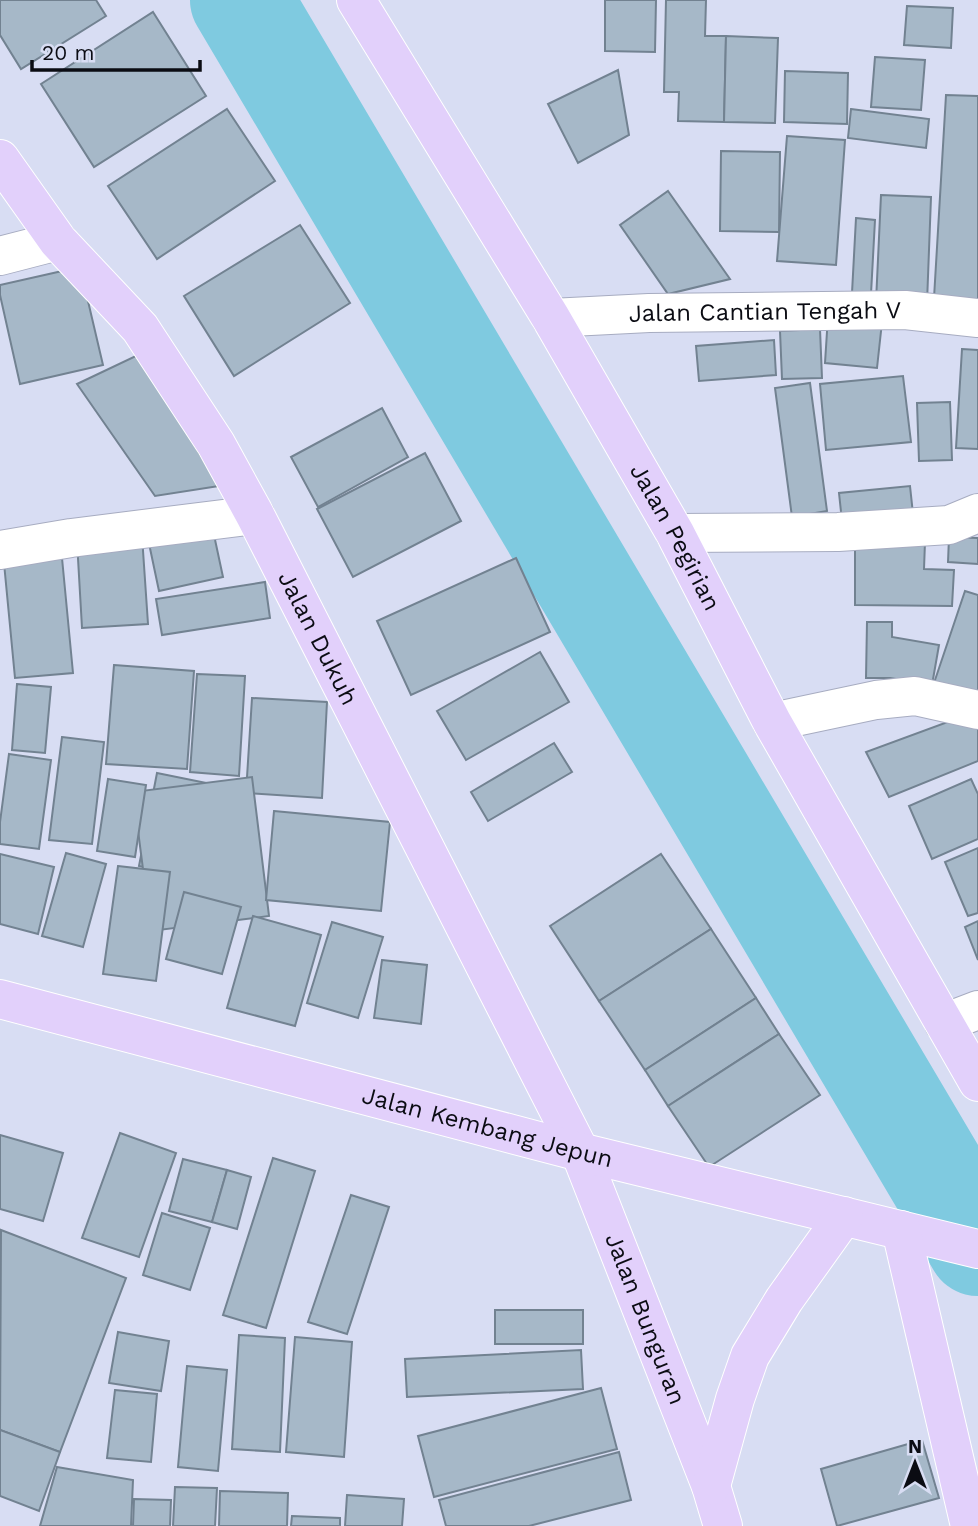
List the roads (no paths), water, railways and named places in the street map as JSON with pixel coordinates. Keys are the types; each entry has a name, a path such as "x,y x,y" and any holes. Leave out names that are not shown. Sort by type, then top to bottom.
{"main road":[{"name":"Jalan Pegirian","path":"356,0 551,318 675,533 772,722 961,1016 978,1082"},
{"name":"Jalan Dukuh","path":"0,159 58,241 140,328 216,444 255,515 580,1152"},
{"name":"Jalan Kembang Jepun","path":"0,999 580,1152 965,1246"},
{"name":"Jalan Bunguran","path":"580,1152 711,1486 723,1526"},
{"path":"711,1486 750,1356 784,1300 844,1216"},
{"path":"901,1230 970,1526"}],"street":[{"path":"0,256 58,241"},
{"name":"Jalan Cantian Tengah V","path":"551,318 649,313 905,310 978,318"},
{"path":"675,533 838,532 949,525 978,513"},
{"path":"0,550 71,538 255,515"},
{"path":"772,722 876,700 915,696 978,710"}],"waterway":[{"path":"241,0 978,1245"}]}
